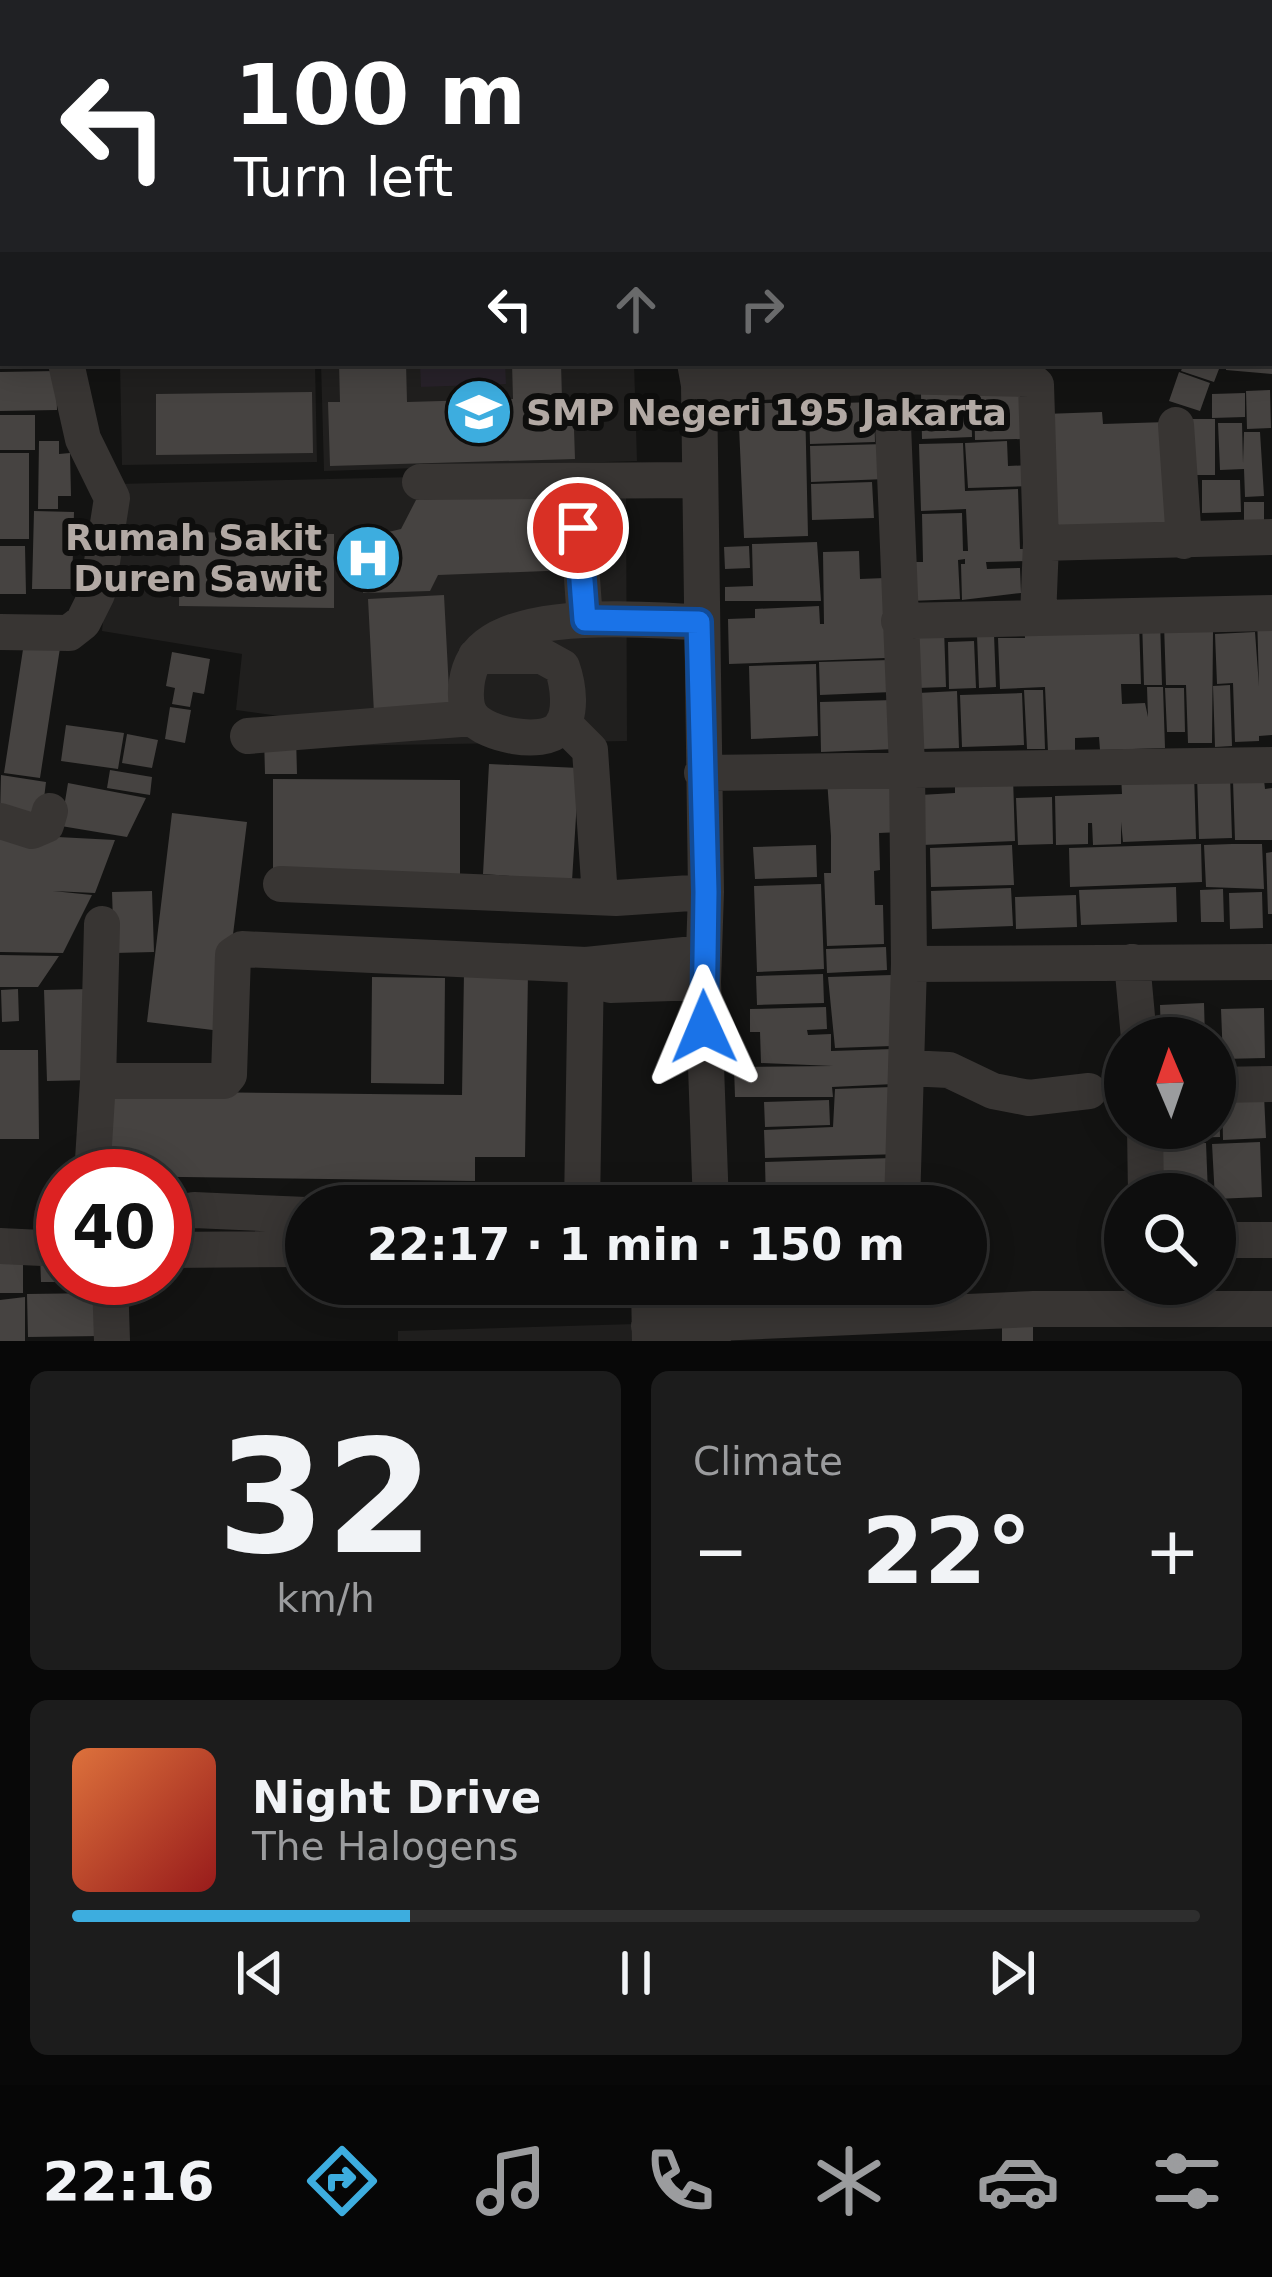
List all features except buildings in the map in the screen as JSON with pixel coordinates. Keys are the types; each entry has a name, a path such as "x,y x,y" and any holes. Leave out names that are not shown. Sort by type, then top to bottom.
{"street":[{"path":"0,632 69,633 83,622 97,594 112,498 83,440 67,366"},
{"path":"710,1185 697,374 1021,376 1036,385 1041,543 1038,618"},
{"path":"891,376 907,767 908,1068 903,1185"},
{"path":"1176,425 1184,541"},
{"path":"420,482 698,480"},
{"path":"574,482 585,620"},
{"path":"1041,543 1272,537"},
{"path":"898,621 1272,613"},
{"path":"472,718 466,686 476,656 525,627 548,621 699,622"},
{"path":"248,736 472,718 509,734 537,736 557,731 568,696 565,674 553,659 506,653 476,656"},
{"path":"563,723 590,750 601,897"},
{"path":"702,772 1272,765"},
{"path":"0,821 32,831 46,825 50,811"},
{"path":"281,884 601,897 706,892"},
{"path":"94,1149 102,924"},
{"path":"98,1081 224,1081 229,1075 233,955 242,949 586,975 704,968"},
{"path":"1132,962 1137,1017"},
{"path":"909,964 1272,962"},
{"path":"582,1185 586,975"},
{"path":"908,1068 949,1070 993,1090 1029,1098 1090,1090"},
{"path":"1236,1085 1272,1084"},
{"path":"192,1210 285,1214"},
{"path":"1236,1240 1272,1240"},
{"path":"0,1246 36,1248"},
{"path":"192,1250 285,1250"},
{"path":"111,1305 112,1341"},
{"path":"650,1316 1272,1310"}],"shaded area":[{"path":"120,366 315,366 317,462 122,465"},
{"name":"SMP Negeri 195 Jakarta","path":"321,366 634,366 637,461 324,471"},
{"path":"420,366 505,366 506,384 421,387"},
{"name":"Rumah Sakit Duren Sawit","path":"626,472 627,741 327,746 316,721 236,710 242,654 102,631 117,484"},
{"path":"635,1324 636,1341 398,1341 398,1331"}],"place":[{"name":"SMP Negeri 195 Jakarta","path":"479,412"},
{"name":"Rumah Sakit Duren Sawit","path":"368,558"}],"route":[{"path":"578,528 585,620 699,622 706,892 704,1027"}]}
